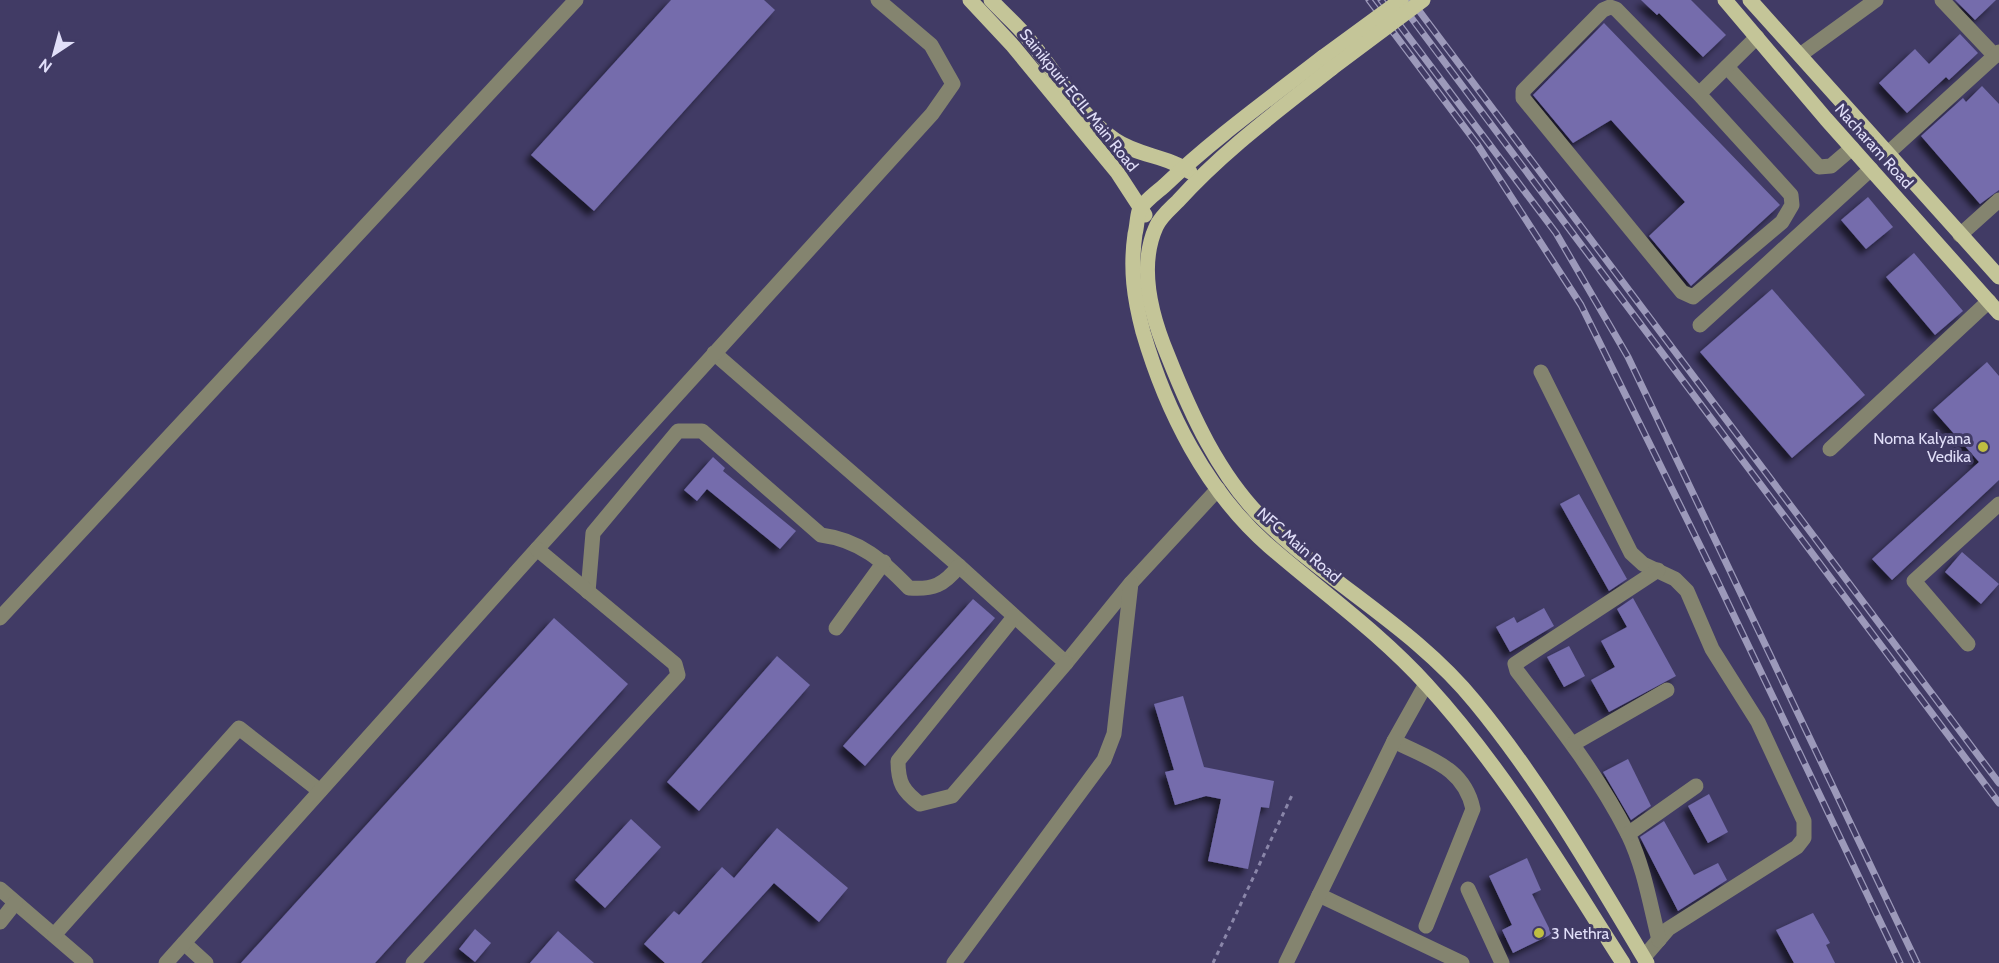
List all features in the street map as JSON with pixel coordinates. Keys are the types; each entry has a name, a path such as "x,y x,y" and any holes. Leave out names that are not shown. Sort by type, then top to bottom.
{"main road":[{"name":"Sainikpuri-ECIL Main Road","path":"970,0 1012,46 1117,172 1140,209 1156,225"},
{"name":"Sainikpuri-ECIL Main Road","path":"991,0 1025,35 1091,119 1115,140 1142,154 1184,167 1199,178"},
{"path":"1156,225 1219,158 1401,0"},
{"path":"1140,209 1184,167 1327,63 1423,0"},
{"name":"Nacharam Road","path":"1725,0 1852,148 1994,307"},
{"name":"Nacharam Road","path":"1750,0 1999,277"},
{"path":"1755,35 1767,19"},
{"name":"NFC Main Road","path":"1140,209 1131,262 1134,299 1167,399 1197,460 1239,516 1268,545 1329,594 1426,684 1532,820 1623,963"},
{"name":"NFC Main Road","path":"1156,225 1147,267 1160,336 1182,393 1209,445 1229,477 1262,519 1294,547 1377,610 1432,657 1475,701 1554,811 1645,960"}],"street":[{"path":"0,618 576,0"},
{"path":"166,963 537,549 932,114 953,84 931,45 878,0"},
{"path":"1800,55 1876,0"},
{"path":"1887,154 1997,54 1946,1"},
{"path":"1610,7 1616,9 1699,94 1793,198 1789,213 1782,222 1692,297 1682,292 1585,176 1523,98 1523,91 1603,9 1610,7"},
{"path":"1699,94 1755,35"},
{"path":"1727,67 1819,167 1831,166 1852,148"},
{"path":"1700,325 1871,169"},
{"path":"1960,235 1999,200"},
{"path":"1830,449 1994,307"},
{"path":"714,353 959,566 1066,663"},
{"path":"1540,372 1631,553 1643,564 1675,579 1687,591 1712,649 1758,722 1804,820 1804,838 1797,847 1668,929 1645,960"},
{"path":"588,592 593,533 678,431 702,431 821,535 842,537 864,547 885,562 909,588 928,590 950,577 959,566"},
{"path":"1014,617 898,761 898,781 907,794 920,804 952,796 1131,583 1218,489"},
{"path":"1968,644 1914,581 1999,504"},
{"path":"413,963 678,675 675,664 537,549"},
{"path":"836,628 885,562"},
{"path":"1658,570 1515,664 1517,671 1574,744 1628,834 1641,868 1659,940"},
{"path":"954,963 1104,760 1114,734 1131,583"},
{"path":"1286,963 1394,741 1426,684"},
{"path":"1574,744 1667,690"},
{"path":"55,934 239,728 320,791"},
{"path":"1394,741 1445,767 1462,779 1470,792 1473,809 1426,926"},
{"path":"1628,834 1696,786"},
{"path":"0,889 86,963"},
{"path":"1468,889 1502,963"},
{"path":"1319,895 1462,963"},
{"path":"0,922 15,903"},
{"path":"184,943 206,963"}],"path":[{"path":"1213,963 1293,793"}],"building":[{"path":"671,0 764,0 775,10 594,211 531,155"},
{"path":"1641,0 1691,0 1726,35 1703,57 1659,13 1657,15"},
{"path":"1955,0 1996,0 1975,20"},
{"path":"1604,23 1780,205 1691,286 1649,236 1685,202 1611,120 1573,143 1533,95"},
{"path":"1960,34 1978,53 1949,80 1946,77 1907,113 1879,83 1915,49 1929,64"},
{"path":"1982,86 1999,104 1999,190 1980,204 1921,136 1963,98 1966,102"},
{"path":"1868,197 1893,227 1866,249 1841,220"},
{"path":"1914,253 1963,311 1935,335 1886,277"},
{"path":"1772,289 1865,395 1792,458 1700,352"},
{"path":"1987,362 1999,376 1999,480 1892,580 1872,559 1979,462 1933,410"},
{"path":"713,457 725,468 723,471 796,531 780,549 707,489 697,501 684,490"},
{"path":"1579,494 1627,579 1609,591 1560,504"},
{"path":"1962,552 1999,584 1981,604 1945,572"},
{"path":"1633,598 1676,676 1609,712 1591,680 1615,667 1601,641 1627,627 1617,609"},
{"path":"973,599 995,618 865,766 843,746"},
{"path":"1544,608 1554,626 1510,652 1496,627 1514,617 1517,623"},
{"path":"554,618 628,684 375,963 241,963"},
{"path":"1569,646 1585,676 1564,687 1547,657"},
{"path":"777,656 810,685 699,811 667,782"},
{"path":"1183,696 1204,767 1274,781 1269,808 1261,807 1248,869 1208,861 1221,799 1206,796 1175,805 1165,772 1174,770 1154,704"},
{"path":"1628,759 1651,806 1631,820 1603,772"},
{"path":"1709,794 1728,832 1708,843 1688,806"},
{"path":"631,819 661,847 605,908 575,880"},
{"path":"1664,821 1694,875 1718,863 1727,880 1678,911 1640,837"},
{"path":"777,828 848,888 819,922 774,883 701,963 665,963 644,944 674,911 679,915 722,867 734,878"},
{"path":"1527,858 1541,890 1532,894 1552,934 1513,953 1502,930 1512,925 1489,876"},
{"path":"1813,913 1830,943 1826,945 1835,963 1794,963 1776,930"},
{"path":"475,929 491,943 475,962 459,949"},
{"path":"558,931 594,963 530,963"}],"railway":[{"path":"1369,0 1477,144 1581,305 1715,576 1900,963"},
{"path":"1381,0 1556,233 1628,357 1917,963"},
{"path":"1398,0 1999,803"},
{"path":"1411,0 1999,783"}],"place":[{"name":"Noma Kalyana Vedika","path":"1983,447"},
{"name":"3 Nethra","path":"1539,933"}]}
